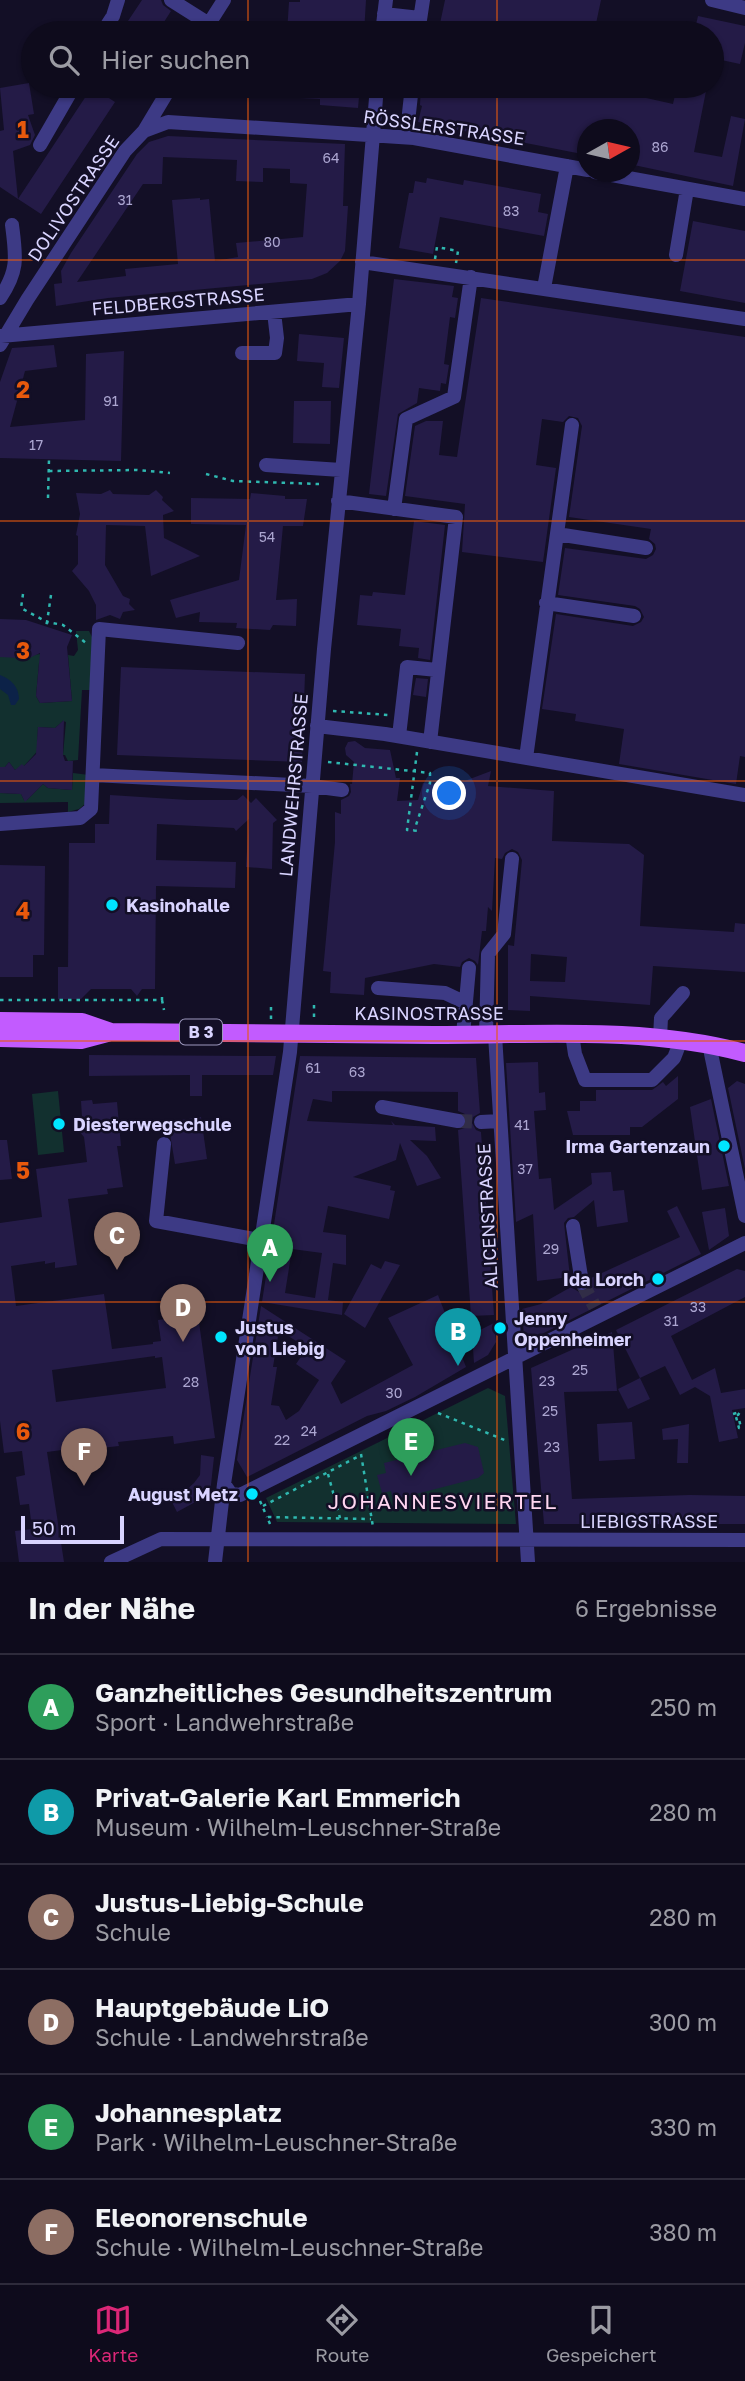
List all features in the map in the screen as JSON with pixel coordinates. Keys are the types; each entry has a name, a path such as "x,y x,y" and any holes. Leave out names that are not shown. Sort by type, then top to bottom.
{"main road":[{"name":"KASINOSTRASSE","path":"0,1021 82,1022 111,1032"},
{"name":"KASINOSTRASSE","path":"0,1038 81,1040 111,1032 572,1034 681,1040 745,1054"}],"street":[{"path":"110,21 118,0"},
{"path":"171,0 196,21"},
{"path":"211,21 223,0"},
{"path":"420,21 423,0"},
{"path":"712,0 745,8"},
{"path":"385,7 420,18"},
{"path":"40,145 67,98"},
{"path":"144,131 164,98"},
{"name":"LANDWEHRSTRASSE","path":"215,1562 224,1484 291,1033 376,98"},
{"path":"409,113 411,98"},
{"name":"DOLIVOSTRASSE","path":"2,339 125,151 144,131 168,122"},
{"name":"RÖSSLERSTRASSE","path":"168,122 414,138 577,168"},
{"path":"544,288 567,166"},
{"path":"640,180 745,197"},
{"path":"676,255 687,189"},
{"path":"12,225 16,258 12,280 4,293 27,300"},
{"path":"362,262 745,319"},
{"path":"394,509 406,419 454,397 471,277"},
{"name":"FELDBERGSTRASSE","path":"2,339 359,304"},
{"path":"242,353 275,353 274,312"},
{"path":"526,758 572,425"},
{"path":"266,465 341,477"},
{"path":"338,501 456,517 429,742"},
{"path":"556,534 646,548"},
{"path":"547,603 634,616"},
{"path":"0,824 80,818 91,808 99,629 239,643"},
{"path":"399,736 407,667 438,670"},
{"path":"317,726 399,736 745,796"},
{"path":"93,775 312,786 342,790"},
{"name":"ALICENSTRASSE","path":"512,859 504,934 488,954 491,1035 500,1121 528,1562"},
{"path":"463,1035 469,968"},
{"path":"378,988 445,993 464,1002"},
{"path":"660,1038 661,1018 683,993"},
{"path":"572,1034 575,1054 585,1080 652,1080 674,1058 681,1040"},
{"path":"709,1044 745,1216"},
{"path":"382,1107 458,1121"},
{"path":"481,1122 500,1121"},
{"path":"164,1144 156,1222 260,1240"},
{"path":"573,1226 582,1283"},
{"path":"224,1484 228,1492 240,1495 514,1357 597,1312 745,1243"},
{"name":"LIEBIGSTRASSE","path":"111,1562 161,1539 745,1540"}],"path":[{"path":"48,498 49,459"},
{"path":"49,471 137,470 170,473"},
{"path":"206,474 233,481 341,477"},
{"path":"23,594 21,608 46,625 63,625 91,647 98,657"},
{"path":"46,625 51,595"},
{"path":"319,710 402,716"},
{"path":"314,761 430,773 430,783 414,831"},
{"path":"413,779 407,830 419,831"},
{"path":"162,992 164,1010"},
{"path":"0,1000 162,1000"},
{"path":"432,1410 509,1442 521,1441"},
{"path":"740,1412 743,1415 738,1415 739,1429 734,1414 740,1412"},
{"path":"359,1446 373,1527"},
{"path":"263,1506 361,1455"},
{"path":"328,1472 340,1518"},
{"path":"260,1498 270,1526"},
{"path":"267,1517 371,1518"}],"green space":[{"path":"76,631 89,631 97,647 94,690 82,690 78,760 68,761 63,755 66,722 63,721 55,728 38,727 37,745 43,745 24,766 15,770 9,762 5,767 0,767 0,657 42,654 43,662 39,663 36,696 40,703 72,701 68,655 74,656 78,650"},
{"path":"73,773 89,775 85,804 79,809 68,812 68,802 0,803 0,793 21,794 24,800 27,800 43,784 48,788 72,790"},
{"path":"58,1091 64,1152 38,1155 32,1094"},
{"path":"488,1388 505,1396 516,1524 277,1522 266,1498"}],"water":[{"path":"0,675 16,687 19,699 15,705 11,705 8,695 0,689"}],"building":[{"path":"142,0 161,0 171,11 165,21 128,21"},
{"path":"366,0 365,21 288,21 289,2"},
{"path":"445,0 601,0 597,21 441,21"},
{"path":"698,16 722,21 697,21"},
{"path":"724,22 745,26 745,43 740,64 724,61"},
{"path":"21,84 21,98 31,98 34,114 28,115 35,135 30,145 13,151 18,199 0,187 0,131 4,130 0,88"},
{"path":"85,98 109,98 115,102 41,214 18,199"},
{"path":"300,98 359,98 358,108 320,105 320,99"},
{"path":"420,98 646,98 673,104 674,98 705,98 694,152 722,157 731,116 745,119 733,186 640,166 640,119 577,119 577,153 418,122 422,106"},
{"path":"168,136 345,144 343,206 348,206 345,251 340,261 327,273 312,279 108,298 56,306 54,284 62,283 61,271 71,253 137,154 149,142","holes":["163,157 237,160 236,181 263,182 263,168 290,169 290,183 307,184 303,237 236,243 238,257 215,261 209,199 172,200 178,264 125,269 126,276 77,282 143,184 162,184"]},
{"path":"427,178 463,185 464,180 541,194 538,212 548,214 544,236 440,217 433,254 399,248 409,193 413,193 415,181 426,183"},
{"path":"693,221 745,231 745,303 680,291"},
{"path":"394,279 454,286 452,297 458,298 455,318 450,317 444,364 449,365 446,384 441,383 440,391 419,388 417,403 398,414 386,496 369,494"},
{"path":"481,298 745,337 745,757 740,756 736,784 619,764 624,729 575,721 576,714 542,709 556,614 633,626 644,617 635,606 558,595 565,548 646,559 653,555 656,549 649,539 651,529 569,517 582,426 578,418 569,416 563,422 542,419 536,465 556,468 543,562 462,552 465,504 405,496 415,426 426,421 443,421 439,455 457,457"},
{"path":"299,334 344,338 339,388 322,387 324,363 297,361"},
{"path":"54,345 57,367 25,371 10,427 85,420 86,354 124,351 121,461 0,458 0,382 12,348"},
{"path":"294,401 331,401 330,444 293,443"},
{"path":"110,490 113,494 149,495 156,490 174,511 163,515 164,538 200,556 151,576 145,526 106,525 105,565 123,596 130,599 129,604 135,610 123,612 120,619 110,615 96,620 96,605 89,591 72,571 78,564 76,535 80,514 76,493 101,494"},
{"path":"251,493 285,496 285,499 307,499 303,526 283,526 276,600 297,599 296,626 273,625 270,630 236,628 237,623 199,622 200,612 176,618 170,600 239,580 246,525 191,524 191,498 250,499"},
{"path":"414,521 445,525 430,660 418,658 419,648 399,646 401,629 357,625 360,595 372,596 373,592 405,595"},
{"path":"0,619 26,620 72,635 67,647 72,701 40,703 36,696 40,653 23,661 20,658 0,657"},
{"path":"121,667 305,674 302,762 117,755"},
{"path":"416,678 428,679 426,697 413,695"},
{"path":"64,720 63,755 65,761 73,761 72,790 48,788 43,784 25,802 21,794 0,793 0,767 5,767 9,762 15,770 22,764 24,766 36,754 38,727 55,728"},
{"path":"355,741 365,748 390,750 396,778 400,778 397,801 418,800 423,783 454,787 491,771 488,786 554,791 552,841 629,844 644,855 640,926 734,932 735,923 745,924 745,972 653,966 650,1005 530,996 530,1011 508,1010 508,945 514,946 522,860 518,852 512,849 505,853 502,859 495,858 492,911 488,907 486,931 482,931 478,965 469,958 462,962 460,967 434,964 365,978 364,995 330,993 331,972 323,971 335,842 335,812 341,814 341,800 349,796 352,784 354,762 346,755 348,742","holes":["531,954 567,957 565,982 530,981"]},
{"name":"Kasinohalle","path":"110,795 237,800 243,795 251,803 256,798 277,820 273,823 272,869 246,867 249,819 236,831 234,828 157,824 156,860 236,862 235,888 156,886 155,989 142,989 137,996 131,989 91,989 81,999 58,999 58,967 68,967 69,843 95,843 95,824 109,824"},
{"path":"0,865 45,866 44,955 33,955 33,977 0,977"},
{"path":"89,1055 276,1056 273,1075 202,1075 202,1096 190,1096 190,1075 89,1076"},
{"path":"300,1056 476,1058 480,1113 473,1117 472,1123 476,1130 481,1132 494,1315 471,1316 458,1130 465,1128 467,1122 465,1114 458,1111 458,1092 332,1091 332,1102 313,1099 307,1121 393,1125 391,1121 395,1125 435,1127 436,1141 410,1140 427,1156 441,1178 417,1186 400,1143 396,1160 353,1177 391,1186 390,1190 395,1191 389,1219 328,1206 323,1232 346,1235 346,1265 333,1263 328,1300 343,1302 342,1315 262,1302","holes":["292,1249 322,1253 315,1298 285,1293"]},
{"path":"538,1062 539,1093 545,1092 546,1110 534,1111 539,1179 551,1178 554,1210 592,1184 591,1173 611,1172 613,1191 624,1190 628,1222 597,1227 594,1200 564,1223 570,1277 537,1281 533,1214 516,1222 506,1063"},
{"path":"678,1076 678,1099 642,1127 630,1127 630,1135 573,1135 567,1111 580,1111 580,1101 596,1101 596,1090 652,1090 663,1082 666,1086"},
{"path":"737,1081 745,1084 745,1169 728,1088"},
{"path":"711,1099 729,1186 702,1190 690,1107"},
{"path":"92,1100 93,1104 117,1102 121,1146 117,1146 123,1187 107,1189 108,1194 68,1199 77,1265 55,1268 55,1262 45,1264 45,1261 11,1266 16,1306 104,1294 112,1349 161,1341 158,1320 198,1315 215,1438 174,1444 173,1436 118,1442 119,1446 101,1448 100,1445 47,1452 64,1562 19,1562 15,1531 32,1529 29,1504 20,1505 16,1477 25,1475 22,1451 4,1453 0,1421 0,1223 42,1217 36,1169 87,1162 84,1137 78,1124 82,1117 81,1101","holes":["162,1357 166,1388 56,1402 52,1370"]},
{"path":"201,1117 207,1159 175,1164 168,1122"},
{"path":"0,1140 7,1140 12,1179 0,1180"},
{"path":"677,1206 701,1254 528,1341 524,1338 522,1309 541,1304 571,1287 579,1292 587,1291 591,1286 591,1278 680,1237 667,1211"},
{"path":"725,1208 729,1236 709,1250 702,1212"},
{"path":"385,1261 400,1265 365,1328 344,1314 371,1264 381,1269"},
{"path":"737,1269 745,1271 745,1297 671,1336 692,1380 715,1368 721,1393 745,1389 745,1408 732,1410 738,1438 719,1442 710,1396 695,1387 680,1395 665,1366 640,1378 616,1330"},
{"path":"438,1295 466,1367 415,1397 386,1411 367,1416 247,1477 237,1460 261,1306 346,1361 331,1383 341,1404 413,1365 388,1318","holes":["279,1330 307,1348 296,1364 319,1380 299,1411 286,1420 279,1406 271,1405"]},
{"path":"494,1323 496,1342 488,1355 474,1363 472,1334"},
{"path":"612,1332 617,1391 564,1392 572,1499 745,1496 745,1524 544,1524 531,1368"},
{"path":"640,1378 650,1399 628,1409 618,1389"},
{"path":"632,1422 635,1459 599,1461 597,1424"},
{"path":"689,1424 688,1463 677,1463 678,1439 663,1440 662,1429"},
{"path":"465,1443 478,1447 484,1473 478,1478 393,1500 391,1491 382,1493 377,1475 386,1473 384,1463"},
{"path":"201,1455 214,1457 210,1494 177,1512 171,1500 184,1492 200,1475"}],"tunnel":[{"path":"458,1121 481,1122"},
{"path":"582,1283 595,1307"}],"place":[{"name":"Kasinohalle","path":"112,905"},
{"name":"Diesterwegschule","path":"59,1124"},
{"name":"Irma Gartenzaun","path":"724,1146"},
{"name":"Justus-Liebig-Schule","path":"117,1270"},
{"name":"Ida Lorch","path":"658,1279"},
{"name":"Ganzheitliches Gesundheitszentrum","path":"270,1282"},
{"name":"Jenny Oppenheimer","path":"500,1328"},
{"name":"Justus von Liebig","path":"221,1337"},
{"name":"Hauptgebäude LiO","path":"183,1342"},
{"name":"Privat-Galerie Karl Emmerich","path":"458,1366"},
{"name":"Johannesplatz","path":"411,1476"},
{"name":"Eleonorenschule","path":"84,1486"},
{"name":"August Metz","path":"252,1494"}],"district":[{"name":"JOHANNESVIERTEL","path":"443,1501"}]}
